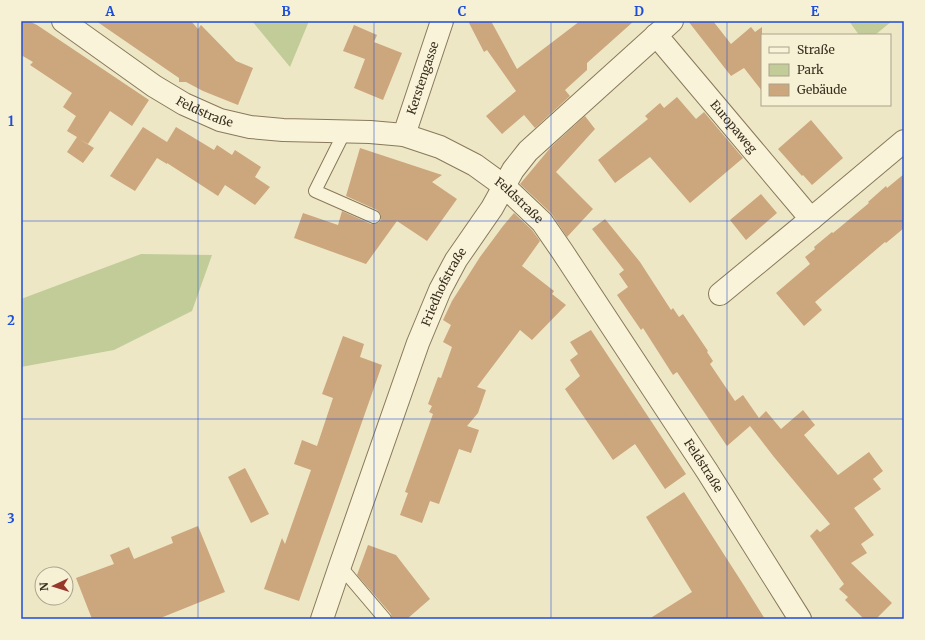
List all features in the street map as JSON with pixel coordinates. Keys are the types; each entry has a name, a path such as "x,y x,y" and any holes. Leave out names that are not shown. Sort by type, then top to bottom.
{"street":[{"name":"Feldstraße","path":"63,21 154,86 184,104 220,120 250,127 283,130 370,132 404,135 440,147 475,165 504,186 542,222 562,251 707,471 800,619"},
{"name":"Kerstengasse","path":"404,135 442,21"},
{"name":"Friedhofstraße","path":"322,619 418,343 440,290 456,260 492,208 513,170 528,151 664,28"},
{"name":"Europaweg","path":"664,28 811,218"},
{"path":"720,294 904,141"}],"lane":[{"path":"345,131 315,191 374,217"},
{"path":"340,566 385,619"}],"green space":[{"path":"252,21 309,21 290,67"},
{"path":"849,21 892,21 876,34 858,34"},
{"path":"141,254 212,255 192,311 114,350 21,367 21,299"}],"building":[{"path":"21,21 29,21 37,25 149,100 132,126 110,111 88,144 79,139 94,148 83,163 67,152 77,137 67,131 76,116 63,107 72,93 30,65 33,62 21,55"},
{"path":"96,21 191,21 198,29 201,25 236,61 253,68 238,105 203,91 186,82 179,82 179,78"},
{"path":"468,21 491,21 517,69 580,21 634,21 587,63 587,70 565,90 570,96 535,128 524,115 502,134 486,116 516,91 487,50 484,52"},
{"path":"688,21 713,21 731,44 751,27 755,32 762,27 761,90 744,68 731,76"},
{"path":"354,25 377,35 374,42 402,53 383,100 354,88 365,59 343,51"},
{"path":"677,97 696,119 704,112 743,158 690,203 650,157 615,183 598,160 648,119 645,116 660,103 664,108"},
{"path":"585,116 595,129 556,172 593,209 567,237 551,213 520,184 551,147"},
{"path":"811,120 843,158 812,185 778,149"},
{"path":"143,127 167,142 176,127 214,150 217,145 232,155 235,150 261,167 255,177 270,187 255,205 225,185 218,196 157,158 135,191 110,176"},
{"path":"360,148 442,175 432,182 457,199 427,241 397,221 366,264 294,238 303,213 338,225 342,211 371,224 378,223 381,220 380,213 377,210 346,196"},
{"path":"904,174 904,228 886,243 885,242 815,302 822,310 804,326 776,293 810,264 805,257 815,249 814,247 869,203 868,202 886,186 887,188"},
{"path":"761,194 777,213 746,240 730,220"},
{"path":"514,213 532,230 540,241 522,266 554,291 552,294 566,305 532,340 520,330 477,387 486,390 478,413 467,426 479,430 471,453 459,449 439,504 430,501 422,523 400,515 408,493 405,492 433,414 429,412 432,406 428,404 438,377 441,378 452,347 443,342 451,325 443,320 452,301 480,257"},
{"path":"605,219 640,262 671,310 673,308 679,317 683,314 708,351 707,352 713,361 710,364 735,401 743,395 759,418 766,411 781,429 803,410 815,425 804,435 838,475 869,452 883,471 873,479 881,489 854,508 874,535 861,544 867,553 851,563 892,603 876,619 864,619 845,600 848,597 839,589 844,584 810,536 817,529 820,532 830,524 750,426 727,446 677,372 673,375 643,328 641,330 617,295 628,287 619,274 624,270 592,229"},
{"path":"591,330 686,474 665,489 635,444 613,460 565,389 580,376 570,360 578,354 570,342"},
{"path":"343,336 364,344 360,357 382,365 299,601 264,589 282,538 285,544 311,470 294,464 302,440 317,446 333,398 322,394"},
{"path":"245,468 269,514 251,523 228,477"},
{"path":"684,492 765,619 649,619 692,592 646,517"},
{"path":"198,526 225,592 158,619 92,619 76,578 114,564 110,555 129,547 134,559 173,543 171,537"},
{"path":"368,545 396,555 430,599 407,619 392,619 391,614 357,575"}]}
